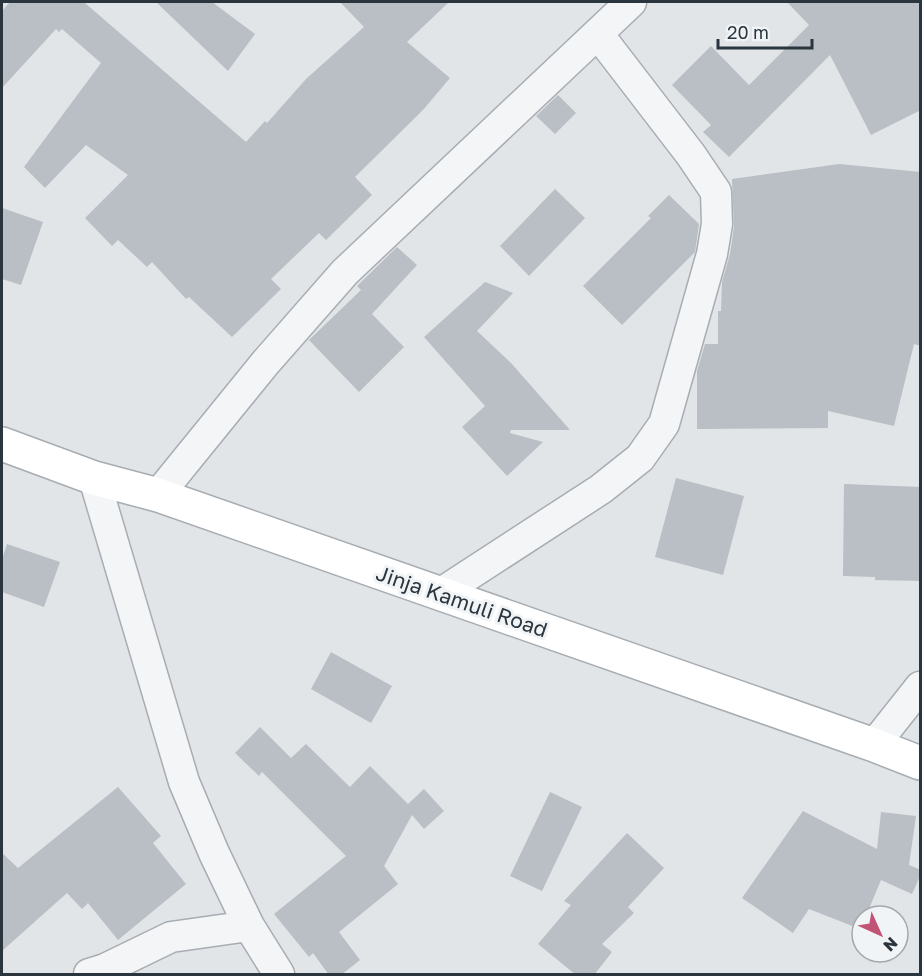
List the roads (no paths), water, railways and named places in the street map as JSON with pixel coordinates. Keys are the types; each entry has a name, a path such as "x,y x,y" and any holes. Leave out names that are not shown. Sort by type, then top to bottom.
{"main road":[{"name":"Jinja Kamuli Road","path":"2,444 94,478 158,495 441,593 921,763"}],"street":[{"path":"158,495 266,362 345,272 631,2"},
{"path":"441,593 601,489 640,459 664,424 712,254 717,224 716,192 691,155 598,34"},
{"path":"94,478 184,782 214,853 249,926 279,975"},
{"path":"874,745 921,687"},
{"path":"89,975 171,937 249,926"}]}
